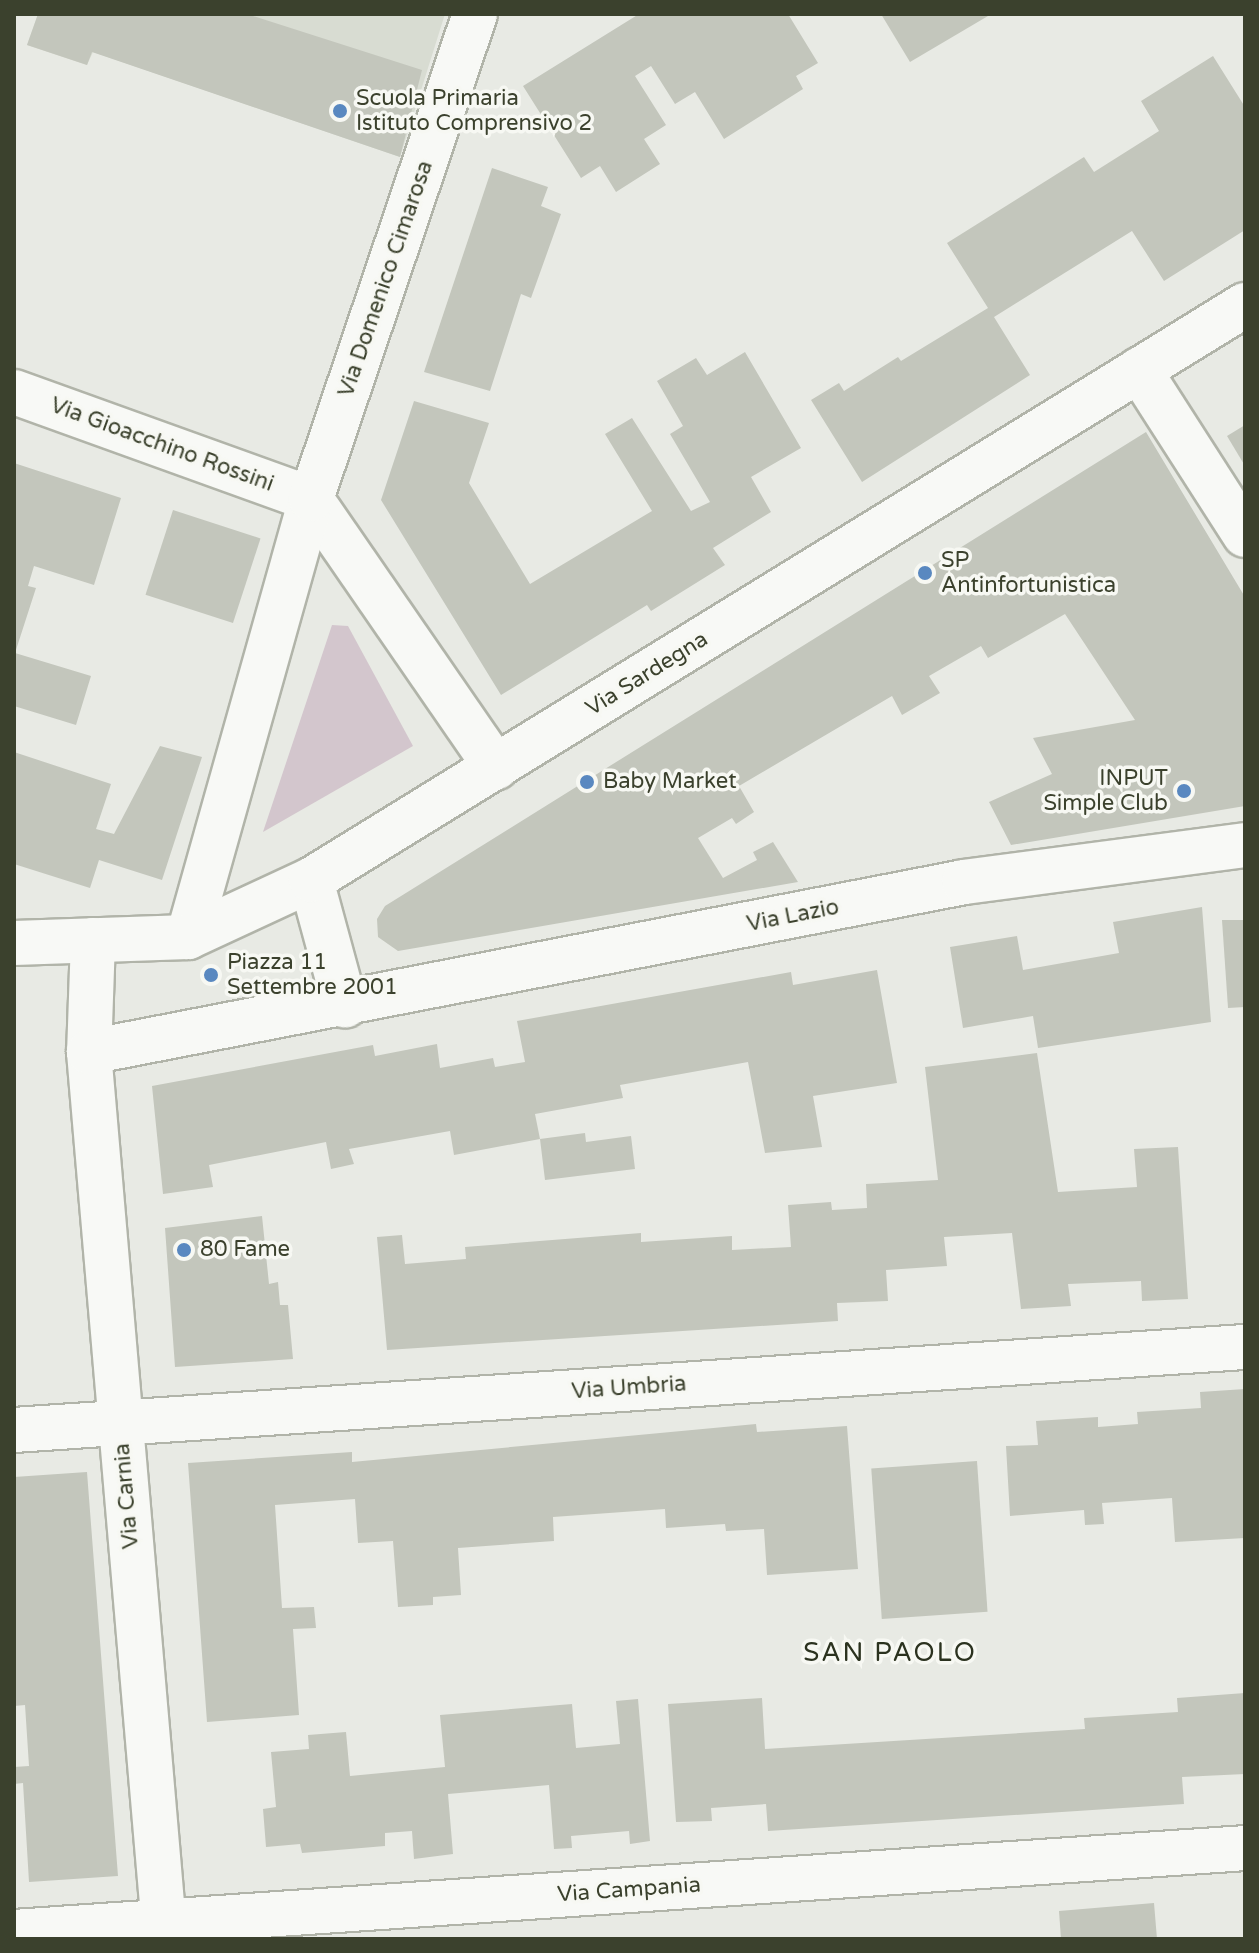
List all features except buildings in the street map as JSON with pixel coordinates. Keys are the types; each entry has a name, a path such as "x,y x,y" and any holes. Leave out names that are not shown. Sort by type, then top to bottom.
{"street":[{"path":"472,23 509,14"},
{"name":"Via Domenico Cimarosa","path":"188,937 311,499 472,23"},
{"name":"Via Sardegna","path":"14,943 188,937 311,880 1245,305"},
{"path":"1139,370 1245,535"},
{"name":"Via Gioacchino Rossini","path":"14,392 311,499"},
{"path":"311,499 496,767"},
{"name":"Via Lazio","path":"345,1005 964,882 1245,845"},
{"path":"93,940 89,1052 345,1005 311,880"},
{"name":"Via Carnia","path":"89,1052 163,1930"},
{"name":"Via Umbria","path":"14,1430 1245,1347"},
{"name":"Via Campania","path":"14,1932 163,1930 1245,1848"}],"shaded area":[{"name":"Scuola Primaria Istituto Comprensivo 2","path":"38,14 445,14 400,157 93,52 87,65 27,45"},
{"path":"332,625 348,626 413,746 263,832"}],"place":[{"name":"Scuola Primaria Istituto Comprensivo 2","path":"340,111"},
{"name":"SP Antinfortunistica","path":"925,573"},
{"name":"Baby Market","path":"587,782"},
{"name":"INPUT Simple Club","path":"1184,791"},
{"name":"Piazza 11 Settembre 2001","path":"211,975"},
{"name":"80 Fame","path":"184,1250"}],"district":[{"name":"SAN PAOLO","path":"890,1653"}]}
